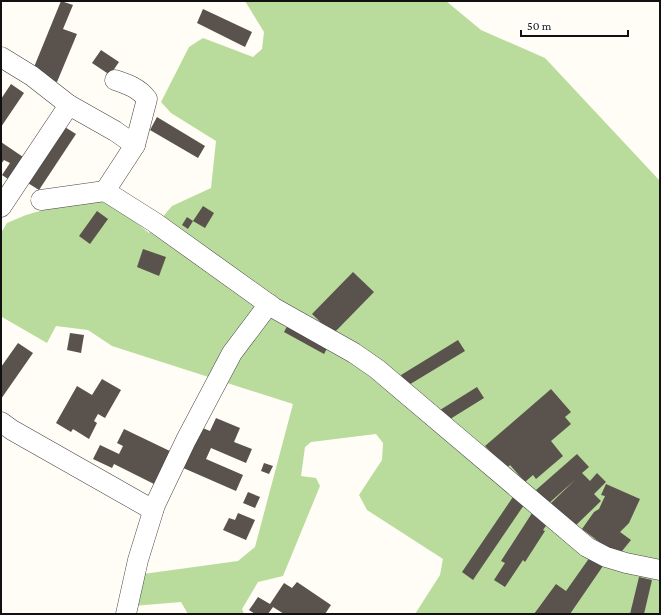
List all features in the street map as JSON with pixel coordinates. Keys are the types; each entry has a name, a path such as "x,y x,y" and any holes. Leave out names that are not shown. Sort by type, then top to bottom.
{"street":[{"path":"1,57 32,76 69,105 115,131 135,145"},
{"path":"105,191 135,145 147,99 143,93 115,80"},
{"path":"1,207 69,105"},
{"path":"41,200 105,191 154,222 269,304 354,353 377,369 587,547 606,557 660,570"},
{"path":"126,614 138,560 153,510 186,440 232,353 269,304"},
{"path":"1,422 12,430 153,510"}],"green space":[{"path":"245,1 446,1 481,30 545,58 660,181 660,614 415,614 440,575 443,559 367,510 359,495 382,460 383,443 376,434 311,442 305,447 301,476 316,478 320,486 283,576 258,582 242,609 244,614 188,614 181,602 133,606 143,574 238,561 255,547 293,404 112,346 88,330 56,326 47,343 2,317 1,233 7,223 26,215 57,206 108,200 149,233 172,206 211,188 216,141 171,113 161,102 189,47 203,38 253,57 262,49 264,32"}],"building":[{"path":"61,1 73,5 63,29 77,34 57,82 32,72"},
{"path":"203,9 252,32 245,47 197,23"},
{"path":"101,50 119,62 110,75 92,63"},
{"path":"11,84 24,93 1,127 1,99"},
{"path":"157,117 205,146 198,158 150,130"},
{"path":"60,124 76,134 39,190 23,180"},
{"path":"1,142 29,161 14,183 2,175 10,163 4,160 1,164"},
{"path":"203,206 214,213 205,228 193,221"},
{"path":"97,211 108,219 90,244 79,236"},
{"path":"187,217 193,221 188,229 182,225"},
{"path":"143,249 166,257 159,276 137,267"},
{"path":"353,272 374,292 333,334 312,314"},
{"path":"290,321 330,343 324,354 284,332"},
{"path":"70,333 84,335 81,353 67,350"},
{"path":"458,340 465,351 407,386 401,375"},
{"path":"18,343 33,353 1,399 1,367"},
{"path":"102,379 121,390 105,418 98,414 94,421 97,423 89,439 73,429 71,432 56,423 77,386 92,395"},
{"path":"477,387 484,398 447,421 440,410"},
{"path":"551,389 571,412 565,417 571,424 551,441 563,456 536,479 533,475 525,482 510,465 506,469 485,446"},
{"path":"216,418 240,428 234,442 252,449 246,463 211,448 206,459 243,475 236,491 181,467 198,426 210,431"},
{"path":"124,429 174,453 158,486 114,464 112,468 93,459 100,445 119,454 123,446 117,443"},
{"path":"577,454 589,467 582,473 590,481 597,473 606,482 594,494 601,501 573,528 550,504 576,479 548,504 536,490"},
{"path":"264,463 273,466 269,474 261,471"},
{"path":"606,484 640,499 629,523 620,532 631,540 618,556 582,529 594,512 599,509 605,496 601,495"},
{"path":"248,492 260,497 255,508 243,503"},
{"path":"515,494 526,502 473,580 462,572"},
{"path":"534,510 550,520 543,530 545,531 525,562 523,560 505,587 494,580 505,563 501,561"},
{"path":"238,513 255,520 246,540 223,530 229,518 235,520"},
{"path":"590,557 603,566 570,614 534,614 556,584 566,591"},
{"path":"639,577 652,580 644,614 630,614"},
{"path":"297,582 331,605 325,614 284,614 273,607 268,614 255,614 249,610 258,597 270,604 284,583 292,588"}]}
